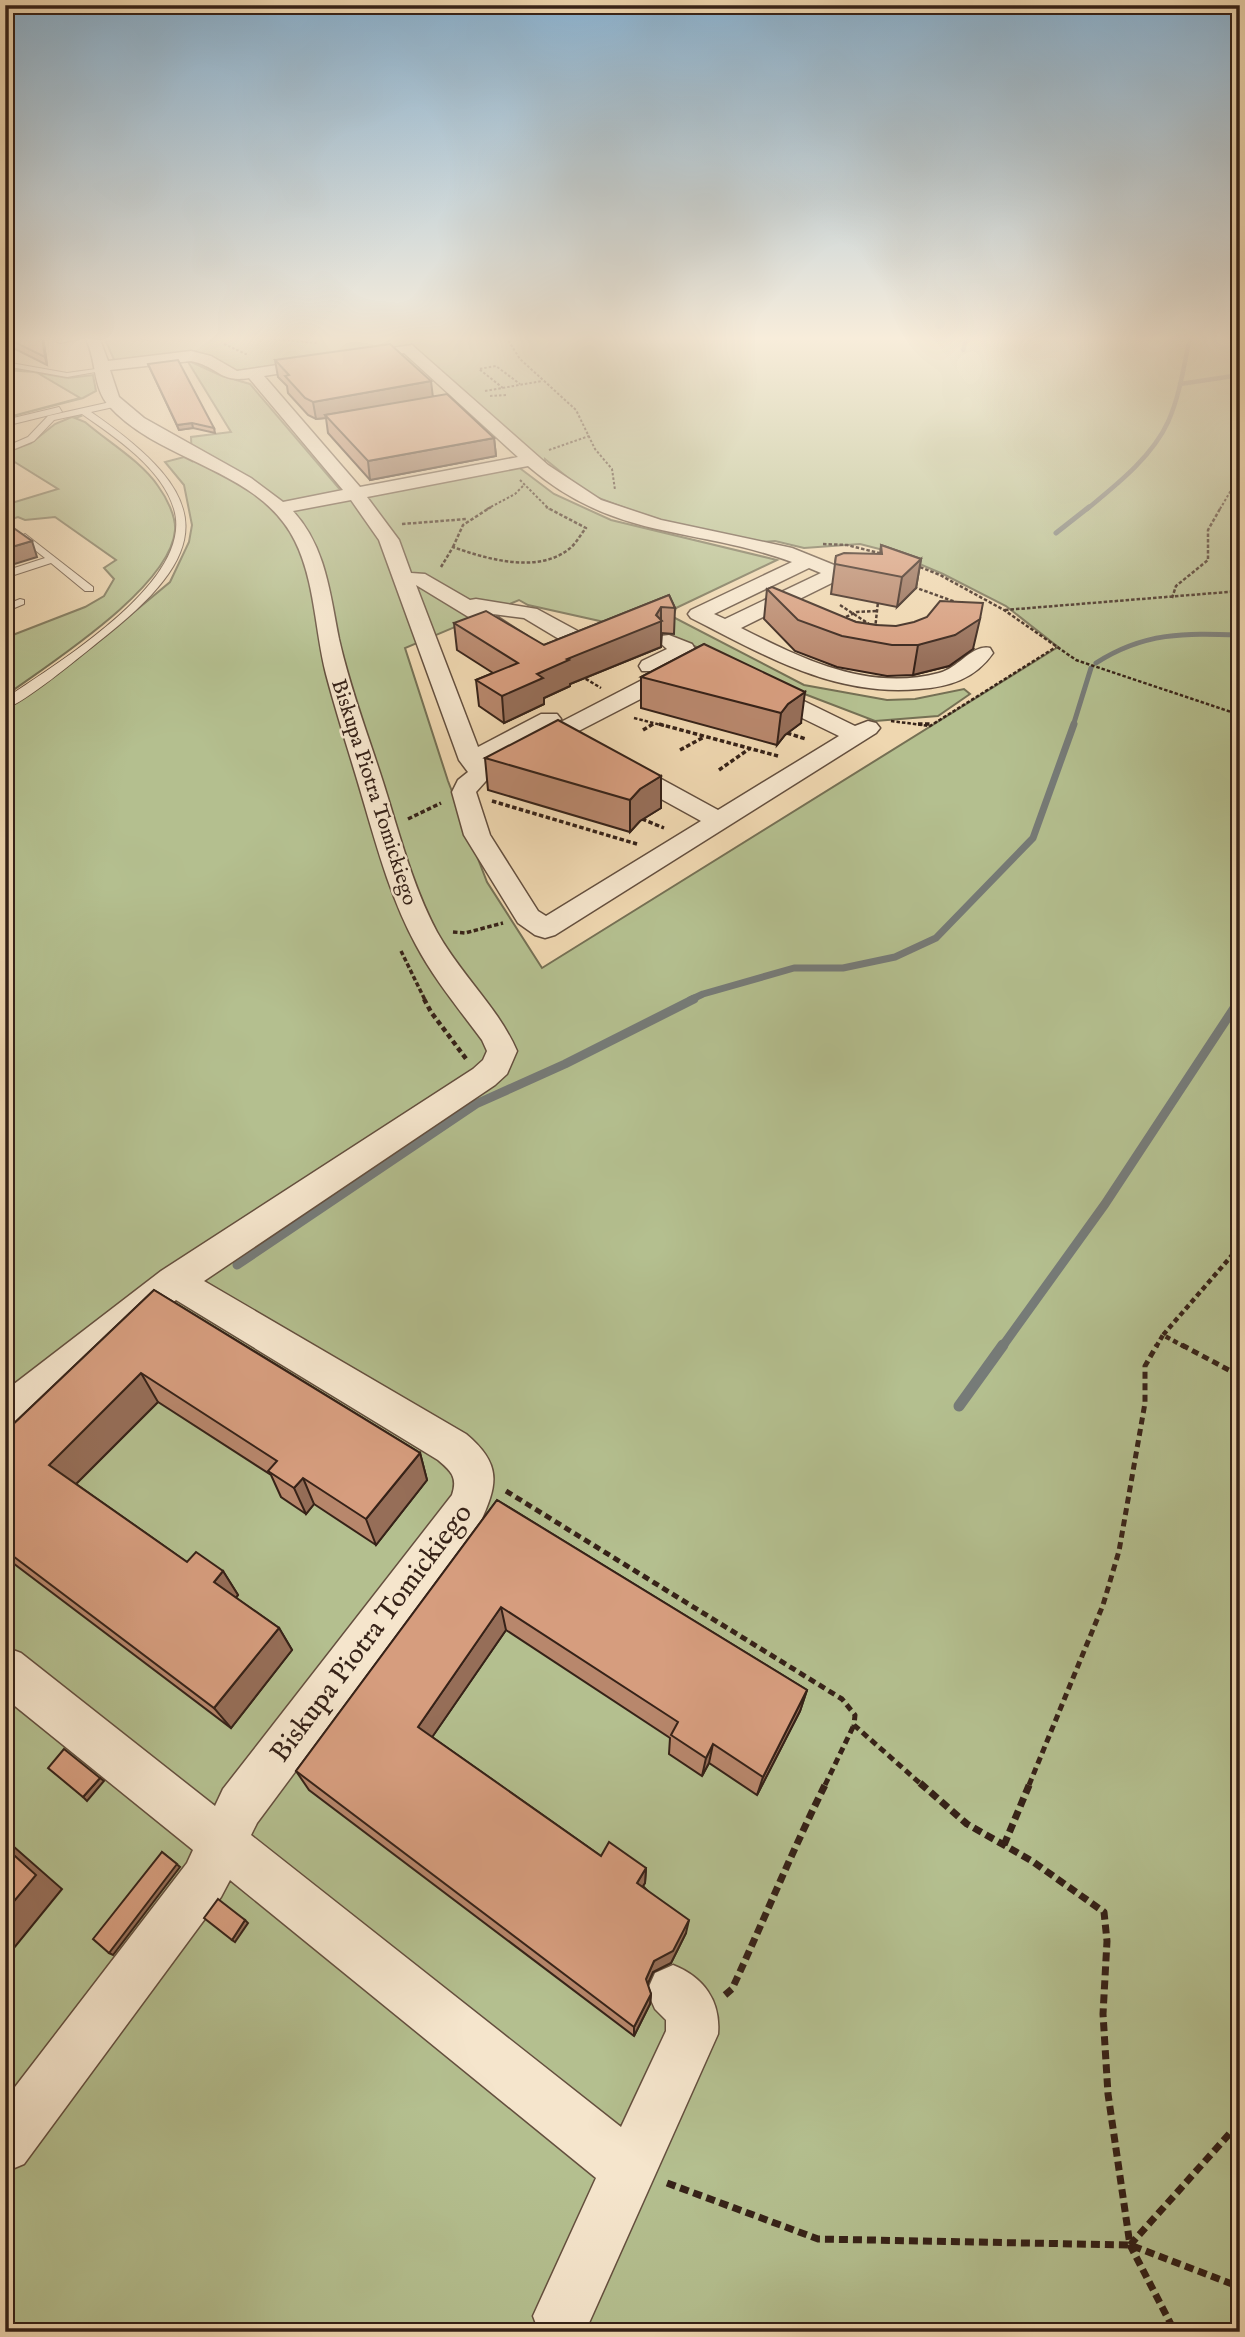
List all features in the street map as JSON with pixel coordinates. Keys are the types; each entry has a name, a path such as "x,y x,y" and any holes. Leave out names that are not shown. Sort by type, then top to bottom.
{"street":[{"name":"Biskupa Piotra Tomickiego","path":"5,1414 174,1281 468,1088 496,1066 502,1051 496,1037 452,980 425,936 407,898 333,657 321,589 304,538 279,508 253,488 180,446"},
{"path":"320,446 389,540 472,775 477,835 528,917 545,929 862,731"},
{"path":"509,446 524,460 570,491 609,511 793,555 837,573 726,627"},
{"path":"279,508 524,460"},
{"path":"793,555 698,614 822,675 867,685 911,685 945,678 967,669 982,653"},
{"path":"405,580 418,578 531,645"},
{"path":"467,607 474,605 530,613 578,640"},
{"path":"472,775 605,690 684,649 669,641"},
{"path":"472,775 580,744 699,660"},
{"path":"736,677 862,731"},
{"path":"580,744 720,821"},
{"name":"Biskupa Piotra Tomickiego","path":"5,2145 204,1880 240,1806 466,1509 476,1483 475,1472 470,1463 452,1447 174,1281"},
{"path":"5,1669 630,2170"},
{"path":"562,2316 692,2034 684,2005"}],"lane":[{"path":"5,705 87,645 142,598 160,578 180,542 178,503 151,466 127,446"},
{"path":"25,537 54,559 61,569 89,589"},
{"path":"5,575 54,559"},
{"path":"5,608 20,602"}],"path":[{"path":"453,547 498,562 524,562 567,551 586,528 559,517 542,506 524,485 524,460 562,446"},
{"path":"594,446 615,472 614,496 609,511"},
{"path":"1172,598 1172,590 1178,582 1197,572 1208,560 1208,530 1240,475"},
{"path":"380,526 467,519 505,502 524,485"},
{"path":"426,583 438,573 453,547 456,533 467,519"},
{"path":"793,555 814,543 847,545 883,554"},
{"path":"906,562 940,575 1004,610 1076,660 1240,715"},
{"path":"914,587 962,604 967,613"},
{"path":"1004,610 1240,592"},
{"path":"878,602 875,628 880,637"},
{"path":"840,605 875,628 886,632"},
{"path":"851,624 839,624 853,613 877,611"},
{"path":"864,628 875,628"},
{"path":"867,636 875,628"},
{"path":"862,731 886,721 930,726 1056,647"},
{"path":"581,676 605,690"},
{"path":"634,718 772,754"},
{"path":"643,730 654,723"},
{"path":"787,733 809,740"},
{"path":"680,750 705,736"},
{"path":"719,771 750,748"},
{"path":"385,830 472,775 555,820 637,844"},
{"path":"642,819 664,828"},
{"path":"551,824 555,820"},
{"path":"603,841 608,835"},
{"path":"425,936 448,931 465,933 528,917"},
{"path":"1004,1846 1103,1605 1119,1551 1145,1403 1145,1366 1163,1335 1240,1246"},
{"path":"1163,1335 1240,1376"},
{"path":"475,1472 842,1699 855,1715 854,1725 788,1860 782,1882 732,1989 713,2007 684,2005"},
{"path":"854,1725 967,1824 1032,1861 1104,1912 1107,1941 1103,2014 1108,2094 1130,2245 1175,2332"},
{"path":"1130,2245 1240,2122"},
{"path":"630,2170 818,2239 1130,2245 1240,2287"}],"green space":[{"path":"23,446 115,446 151,477 161,490 170,507 175,530 168,552 153,575 131,599 77,644 5,696 5,638 85,607 104,596 114,579 104,568 116,560 55,517 25,520 18,517 5,521 5,505 58,489 5,456 5,453"},
{"path":"191,446 303,446 348,499 517,466 554,494 611,520 777,560 676,608 673,617 804,685 887,700 915,699 964,689 970,694 938,716 875,721 794,690 676,638 528,605 519,600 405,648 448,781 487,882 542,968 1058,647 1006,606 943,574 891,552 860,544 804,548 667,523 588,494 545,459 545,462 524,446 1240,446 1240,2332 5,2332 5,710 93,646 170,582 189,542 192,525 184,485 165,462 184,457 192,461"}],"building":[{"path":"354,446 450,446 368,461"},
{"path":"5,522 32,541 5,549"},
{"path":"881,545 921,559 902,577 835,564 836,556 844,553 882,554"},
{"path":"772,587 856,622 876,625 896,626 914,622 927,617 940,601 983,603 980,619 955,635 918,645 892,645 842,636 798,620 767,589"},
{"path":"669,595 675,608 661,607 656,615 662,621 567,659 569,660 537,674 543,678 502,696 476,680 518,663 454,623 486,611 544,645"},
{"path":"704,644 805,692 788,704 781,713 641,677"},
{"path":"558,720 661,776 640,789 630,800 485,758"},
{"path":"154,1290 420,1453 366,1519 303,1478 294,1488 268,1471 277,1461 141,1373 49,1465 187,1562 196,1552 223,1571 214,1582 279,1628 214,1708 5,1550 5,1432"},
{"path":"497,1500 807,1690 763,1777 713,1744 706,1758 671,1735 678,1722 501,1607 418,1727 601,1856 609,1842 646,1868 637,1883 689,1920 673,1951 654,1961 646,1979 651,1994 634,2027 296,1771"},
{"path":"64,1749 100,1778 83,1797 48,1768"},
{"path":"5,1847 36,1875 5,1912"},
{"path":"162,1852 177,1864 109,1953 93,1939"},
{"path":"218,1899 245,1920 232,1940 204,1918"}],"waterway":[{"path":"1087,509 1132,470 1154,446"},
{"path":"1056,533 1089,507"},
{"path":"1096,663 1131,645 1148,640 1201,634 1240,635"},
{"path":"1073,726 1091,668"},
{"path":"690,1000 794,968 843,968 895,957 936,938 1033,838 1074,724"},
{"path":"237,1265 476,1104 565,1064 694,999"},
{"path":"1002,1347 1105,1204 1240,999"},
{"path":"959,1406 1003,1345"}]}
